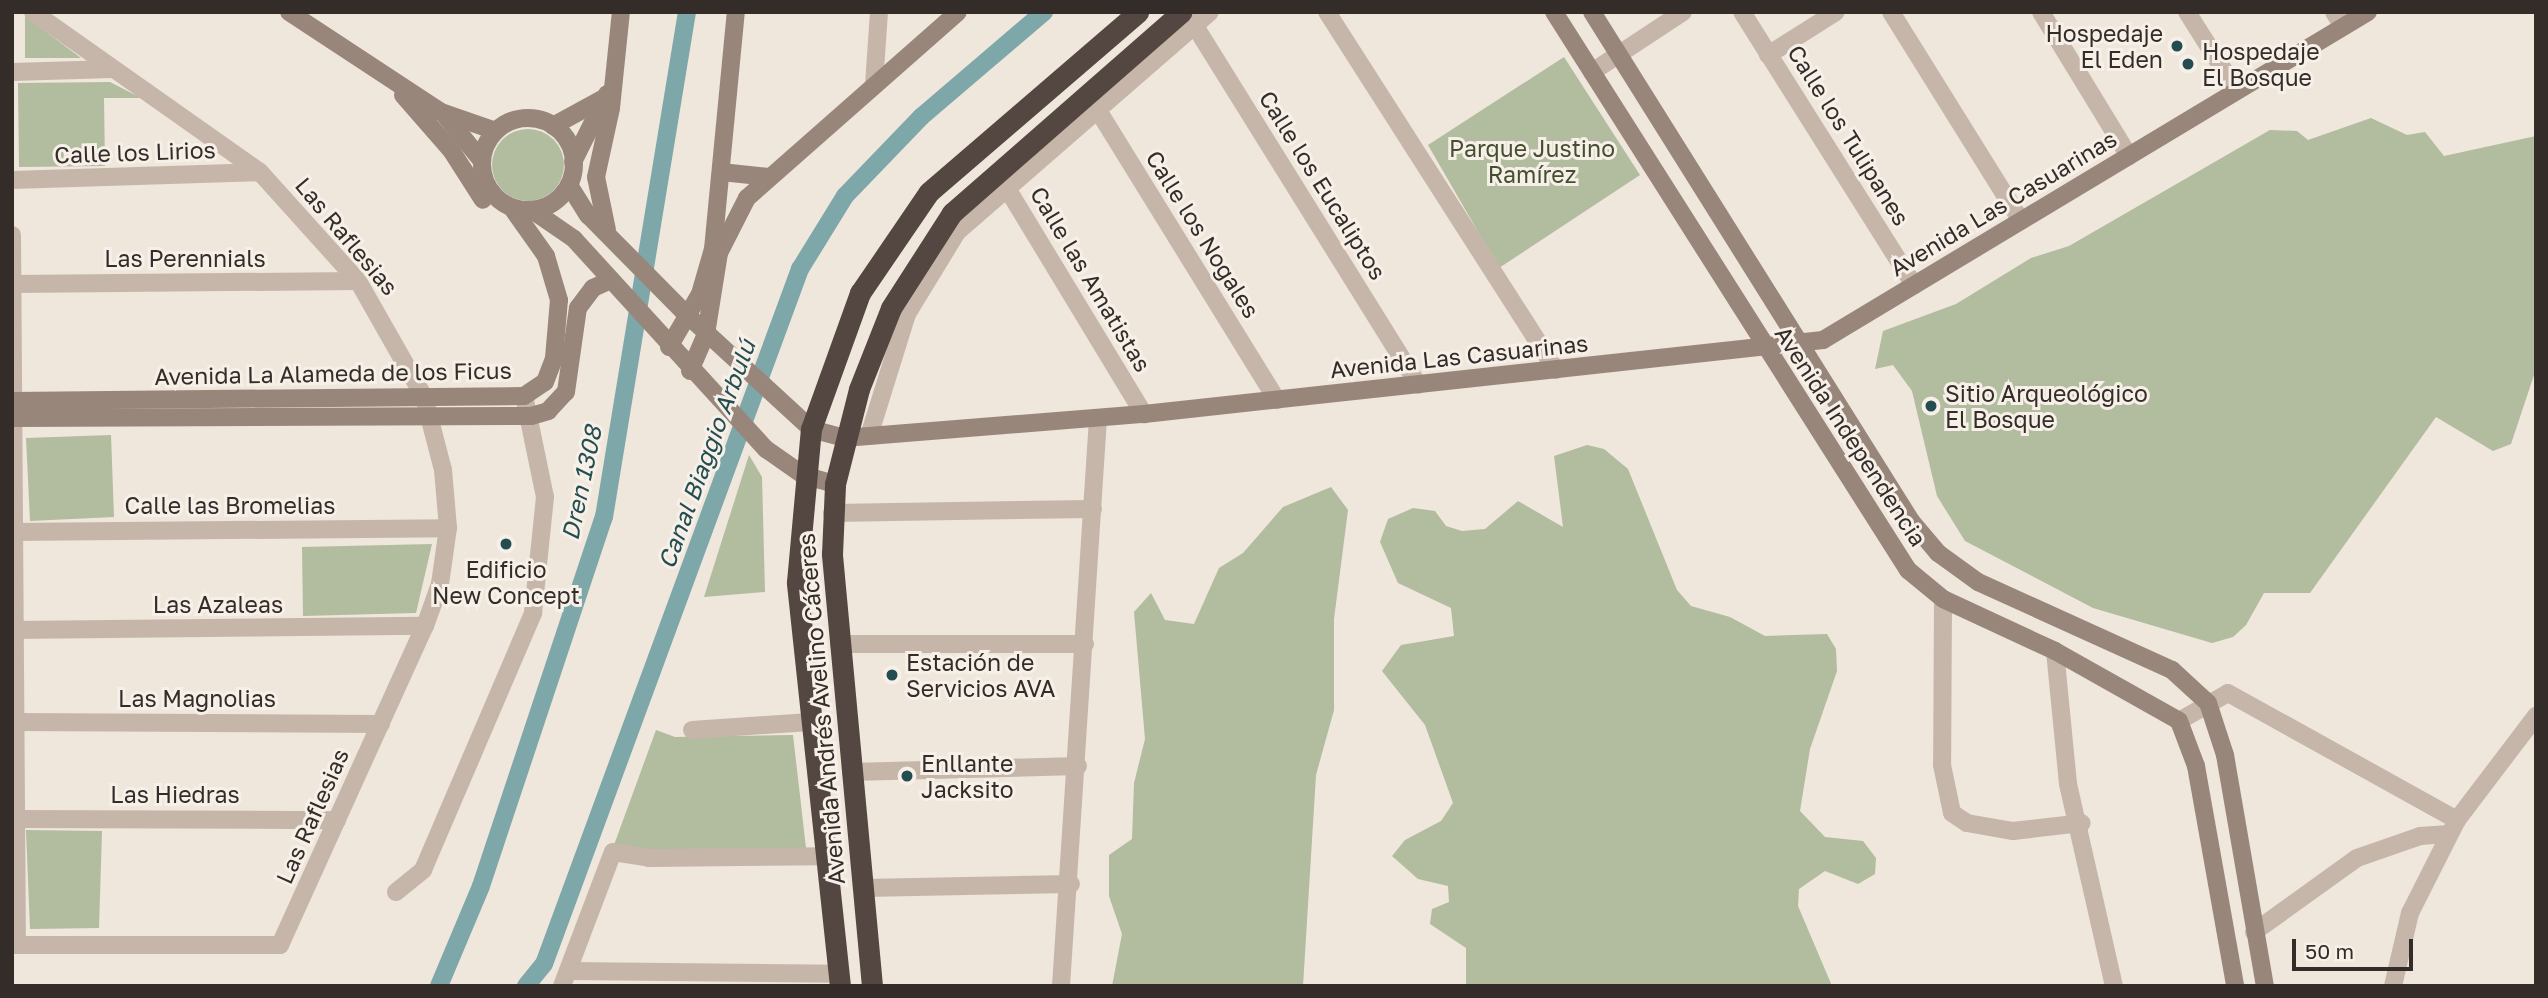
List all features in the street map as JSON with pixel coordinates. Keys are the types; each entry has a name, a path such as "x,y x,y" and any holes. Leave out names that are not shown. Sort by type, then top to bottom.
{"highway":[{"name":"Avenida Andrés Avelino Cáceres","path":"839,980 797,582 803,475 811,429 860,293 888,245 947,175 1138,12"},
{"name":"Avenida Andrés Avelino Cáceres","path":"872,986 839,644 832,513 844,438 891,309 920,257 1000,176 1187,17"},
{"path":"947,175 975,202"}],"street":[{"name":"Las Raflesias","path":"15,945 280,945 425,626 440,584 448,528 430,416 424,397 358,281 260,172 33,12"},
{"path":"289,12 441,112 496,131"},
{"path":"608,233 596,177 621,12"},
{"path":"666,343 699,294 713,249 736,12"},
{"path":"874,85 879,12"},
{"path":"690,371 706,334 727,232 747,198 958,12"},
{"name":"Avenida Andrés Avelino Cáceres","path":"1187,17 1210,12"},
{"path":"1327,12 1556,370"},
{"name":"Avenida Independencia","path":"1554,12 1884,537 1908,570 1943,599 2055,651 2179,721"},
{"name":"Avenida Independencia","path":"1592,12 1800,346 1938,553 1978,582 2172,670 2208,703 2225,755 2265,986"},
{"path":"1592,72 1683,12"},
{"name":"Calle los Tulipanes","path":"1742,12 1914,285"},
{"path":"1768,55 1836,12"},
{"path":"1891,12 2021,221"},
{"path":"2041,12 2129,156"},
{"path":"2187,12 2237,91"},
{"name":"Avenida Las Casuarinas","path":"569,185 608,233 669,297 775,400 811,429 844,438 1144,414 1800,346 1823,340 2237,91 2339,20 2368,12"},
{"name":"Calle los Eucaliptos","path":"1187,17 1418,384"},
{"path":"12,72 112,69"},
{"path":"386,78 452,150 481,198 535,236"},
{"path":"441,112 482,161 489,189 512,208 533,210 554,202 569,185 573,162 607,93"},
{"path":"482,161 496,131 524,119 553,126 607,93"},
{"name":"Calle los Nogales","path":"1091,100 1277,400"},
{"path":"553,126 573,162"},
{"name":"Calle los Lirios","path":"12,180 260,172"},
{"path":"720,172 769,177"},
{"name":"Calle las Amatistas","path":"1000,176 1144,414"},
{"name":"Avenida Andrés Avelino Cáceres","path":"869,436 907,314 934,264 975,202"},
{"name":"Avenida La Alameda de los Ficus","path":"13,410 524,396 545,382 560,320 554,277 535,236 512,208"},
{"path":"533,210 574,239 707,390 766,449 803,475 835,484"},
{"path":"12,235 15,945"},
{"name":"Las Perennials","path":"12,284 358,281"},
{"path":"531,416 548,411 566,392 578,308 593,288 612,283"},
{"path":"396,892 423,870 533,613 545,497 531,416 524,396"},
{"name":"Avenida La Alameda de los Ficus","path":"13,410 531,416"},
{"path":"1061,986 1072,884 1098,418"},
{"path":"832,513 1093,509"},
{"name":"Calle las Bromelias","path":"14,532 448,528"},
{"path":"1943,599 1942,765 1952,813 1967,823 2014,831 2082,822"},
{"name":"Las Azaleas","path":"14,629 425,626"},
{"path":"839,644 1086,644"},
{"path":"2055,651 2068,784 2082,822 2114,986"},
{"path":"2235,986 2196,766 2179,721 2228,693 2453,827"},
{"path":"2393,986 2410,913 2453,827 2536,716"},
{"name":"Las Magnolias","path":"14,722 381,724"},
{"path":"692,730 810,722"},
{"path":"851,772 1078,766"},
{"name":"Las Hiedras","path":"15,819 337,820"},
{"path":"2254,932 2357,858 2453,827"},
{"path":"827,856 649,858 613,852 565,978 839,980"},
{"path":"863,888 1072,884"}],"green space":[{"path":"25,16 81,58 25,58"},
{"name":"Parque Justino Ramírez","path":"1564,57 1640,175 1499,268 1428,145"},
{"path":"110,82 141,98 104,98 105,166 19,167 18,83"},
{"path":"2371,118 2407,135 2425,132 2444,156 2536,136 2536,369 2511,444 2493,451 2436,417 2310,593 2264,593 2246,625 2233,637 2212,643 2093,608 1965,541 1937,496 1912,391 1893,365 1875,369 1883,331 1956,304 2031,258 2069,246 2270,130 2297,131 2308,140"},
{"path":"528,129 542,132 554,139 561,151 564,165 561,179 554,191 542,198 528,201 514,198 502,191 495,179 492,165 495,151 502,139 514,132"},
{"path":"111,435 114,517 30,521 26,438"},
{"path":"1587,445 1604,449 1628,469 1677,590 1691,606 1730,617 1765,636 1827,634 1836,649 1837,671 1810,749 1800,811 1825,837 1863,841 1876,858 1875,874 1858,884 1825,871 1799,889 1798,906 1832,986 1466,986 1466,948 1430,924 1432,909 1449,902 1448,886 1418,879 1392,856 1405,840 1441,821 1453,803 1425,725 1382,671 1401,645 1454,636 1451,608 1398,583 1380,542 1388,519 1413,508 1435,511 1446,526 1462,531 1485,529 1518,501 1563,527 1554,456"},
{"path":"749,455 762,477 765,592 704,597"},
{"path":"1331,487 1348,510 1334,619 1334,710 1316,775 1303,986 1112,986 1122,934 1109,896 1109,855 1132,839 1134,783 1145,739 1134,612 1151,593 1165,620 1194,624 1219,568 1243,553 1283,507"},
{"path":"432,544 416,613 303,616 302,547"},
{"path":"656,730 675,737 793,735 806,848 670,853 614,845"},
{"path":"26,830 102,831 99,928 30,929"}],"waterway":[{"name":"Dren 1308","path":"439,986 481,886 604,517 687,12"},
{"name":"Canal Biaggio Arbulú","path":"526,986 544,964 800,269 845,196 921,117 1044,12"}],"place":[{"name":"Hospedaje El Eden","path":"2177,46"},
{"name":"Hospedaje El Bosque","path":"2188,64"},
{"name":"Sitio Arqueológico El Bosque","path":"1931,406"},
{"name":"Edificio New Concept","path":"506,544"},
{"name":"Estación de Servicios AVA","path":"892,675"},
{"name":"Enllante Jacksito","path":"907,776"}]}
